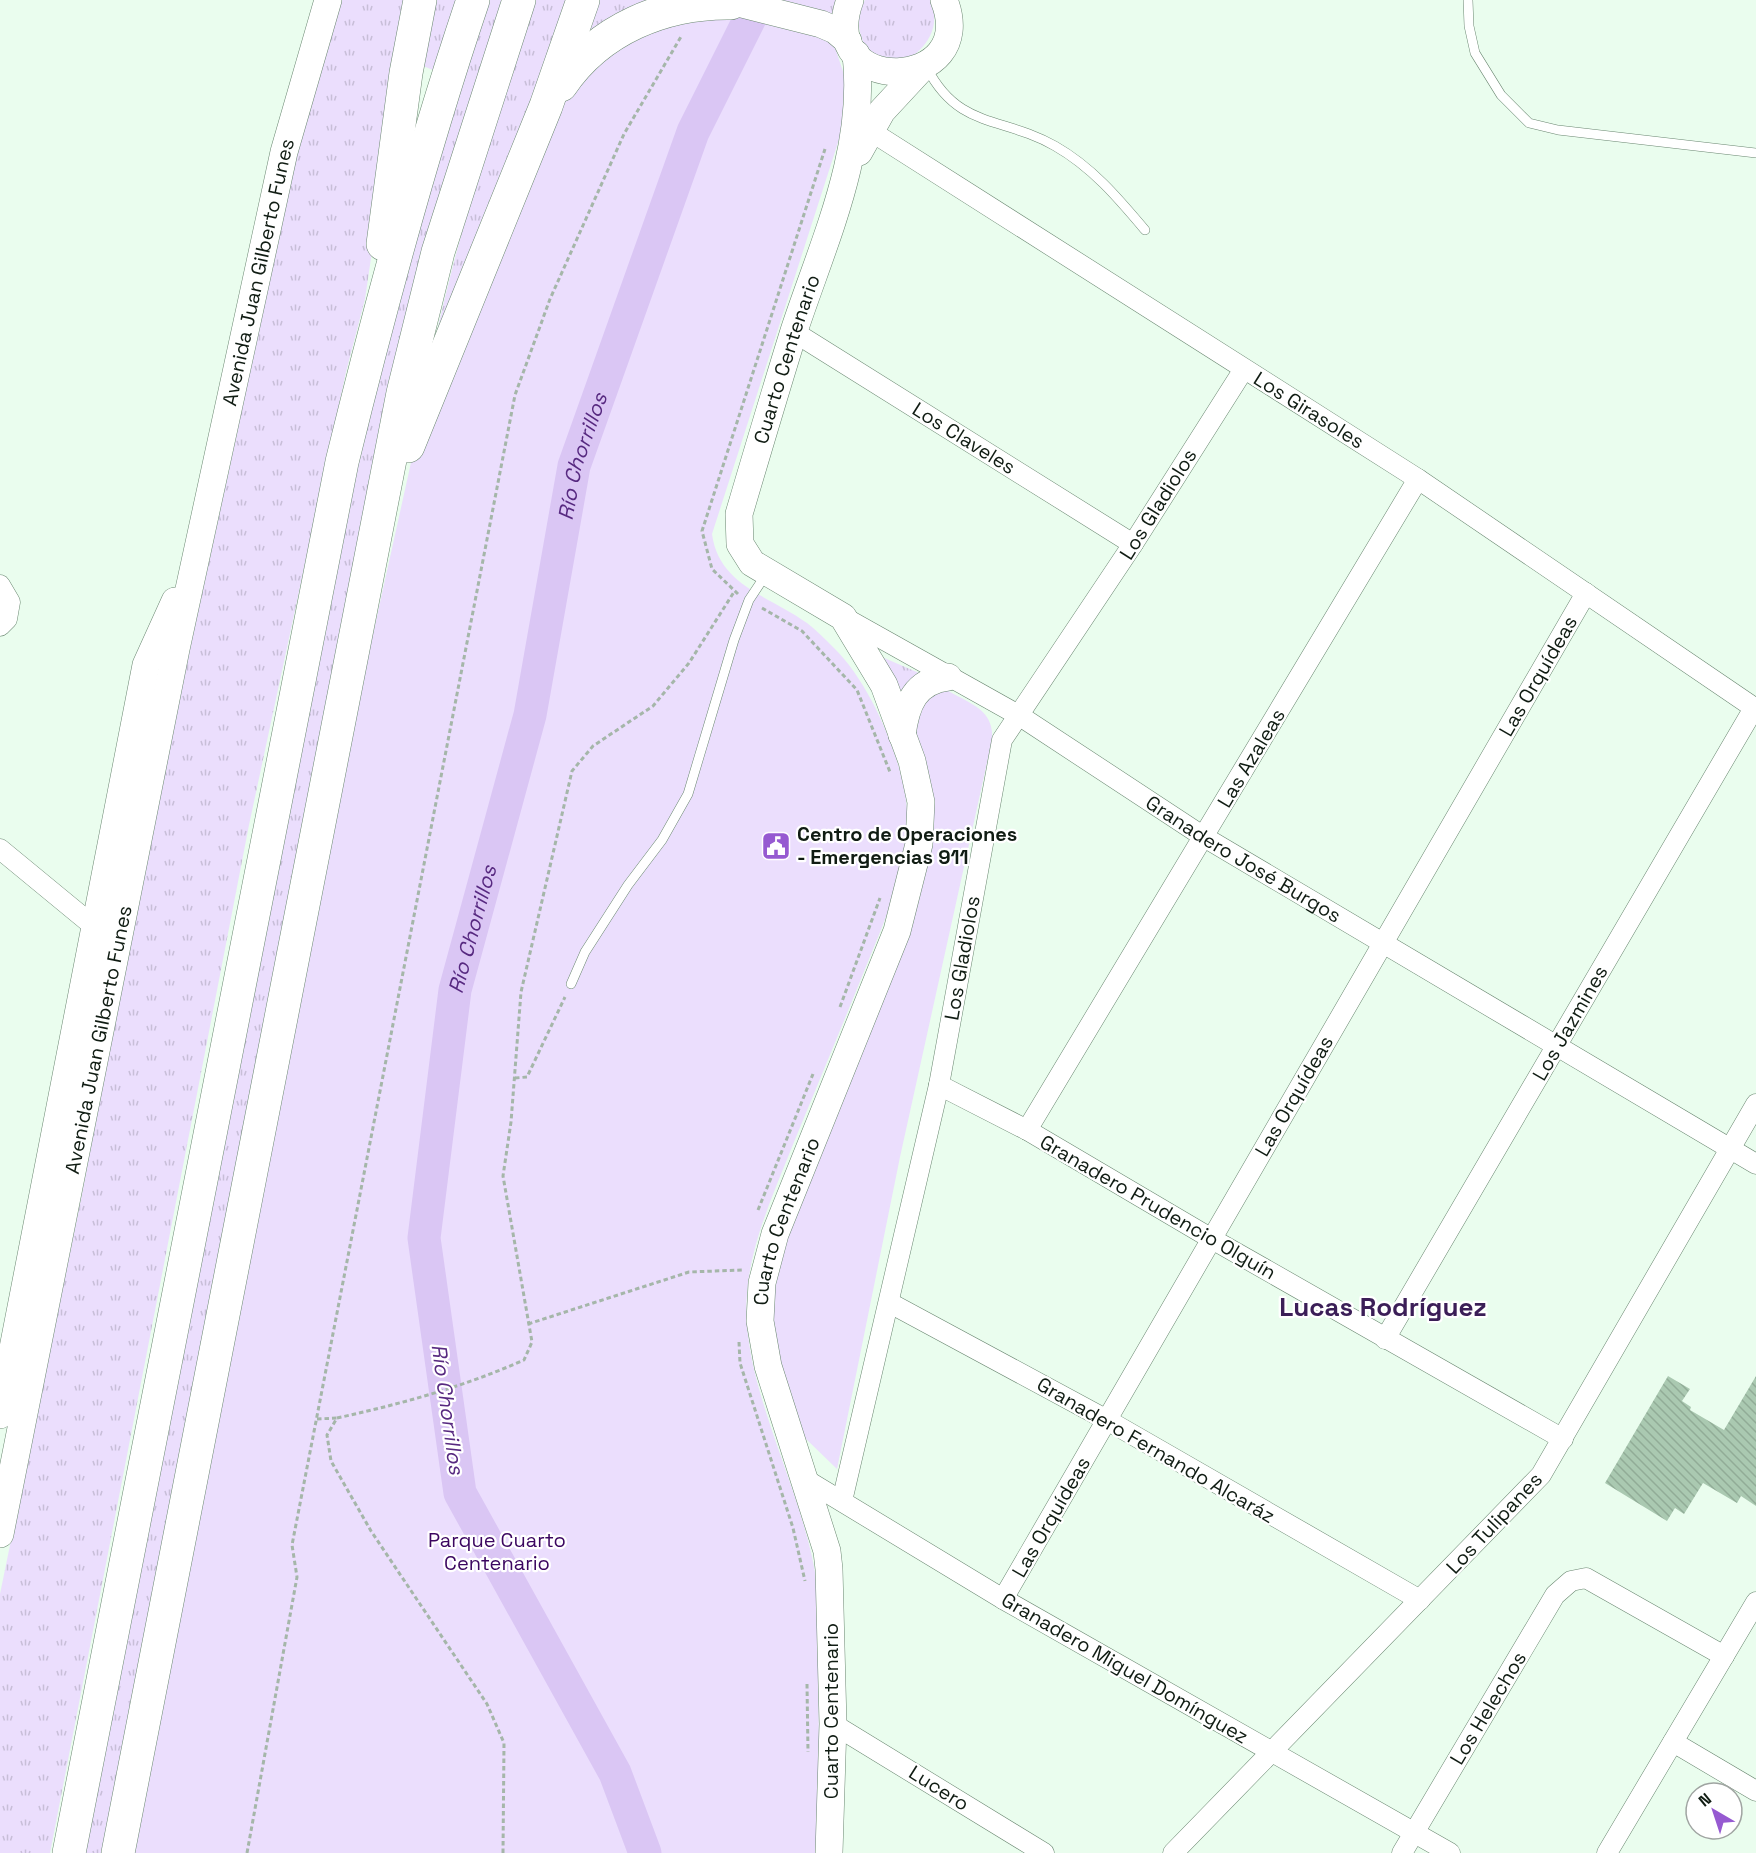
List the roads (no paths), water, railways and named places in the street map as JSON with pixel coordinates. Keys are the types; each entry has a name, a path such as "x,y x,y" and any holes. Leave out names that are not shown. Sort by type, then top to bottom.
{"highway":[{"path":"369,352 406,73 420,0"},
{"path":"69,1853 335,496 369,352 445,84 473,0"},
{"path":"118,1853 403,393 438,252 519,0"},
{"path":"377,523 546,106 583,0"},
{"path":"546,106 576,63 614,33 644,18 719,2"}],"street":[{"name":"Avenida Juan Gilberto Funes","path":"9,1408 115,946 176,649 201,545 284,152 328,0"},
{"name":"Cuarto Centenario","path":"740,544 739,514 794,332 863,126 858,80 845,27 850,0"},
{"name":"Cuarto Centenario","path":"863,126 938,54 946,41 950,26 944,0"},
{"path":"719,2 821,24 835,30 867,65 881,72 897,74 923,68"},
{"name":"Los Girasoles","path":"863,126 1418,479 1755,708"},
{"name":"Los Claveles","path":"794,332 1133,544"},
{"name":"Los Gladiolos","path":"842,1501 939,1085 1002,740 1133,544 1244,369"},
{"name":"Las Azaleas","path":"1028,1130 1418,479"},
{"name":"Granadero José Burgos","path":"740,544 752,563 766,573 1020,716 1204,837 1756,1164"},
{"name":"Avenida Juan Gilberto Funes","path":"0,1530 9,1408 95,927 146,665 201,545"},
{"path":"0,585 10,602 7,619 0,626"},
{"name":"Las Orquídeas","path":"1003,1599 1586,593"},
{"name":"Cuarto Centenario","path":"830,1853 833,1724 827,1551 768,1366 760,1321 762,1283 775,1234 897,931 919,844 921,802 912,761 884,685 843,617"},
{"path":"902,735 908,705 916,691 926,682 948,677"},
{"name":"Los Jazmines","path":"1385,1339 1755,708"},
{"path":"0,849 115,946"},
{"name":"Granadero Prudencio Olguín","path":"939,1085 1028,1130 1385,1339 1563,1439"},
{"name":"Los Tulipanes","path":"1173,1853 1541,1475 1756,1104"},
{"name":"Granadero Fernando Alcaráz","path":"890,1303 1107,1420 1420,1600"},
{"name":"Granadero Miguel Domínguez","path":"803,1478 1003,1599 1450,1853"},
{"name":"Los Helechos","path":"1402,1853 1555,1595 1571,1581 1586,1578 1724,1656"},
{"path":"1607,1853 1756,1602"},
{"name":"Lucero","path":"833,1724 1044,1853"},
{"path":"1673,1742 1756,1791"}],"lane":[{"path":"1468,0 1469,26 1475,53 1501,95 1529,123 1558,130 1756,153"},
{"path":"923,68 951,103 970,113 1054,145 1092,172 1145,230"},
{"path":"571,984 585,952 628,885 662,840 688,794 749,600 766,573"}],"waterway":[{"name":"Río Chorrillos","path":"645,1853 615,1773 460,1493 424,1238 455,990 530,715 574,466 693,132 759,0"}],"place":[{"name":"Centro de Operaciones - Emergencias 911","path":"776,846"}],"district":[{"name":"Lucas Rodríguez","path":"1383,1307"}],"park label":[{"name":"Parque Cuarto Centenario","path":"497,1552"}]}
